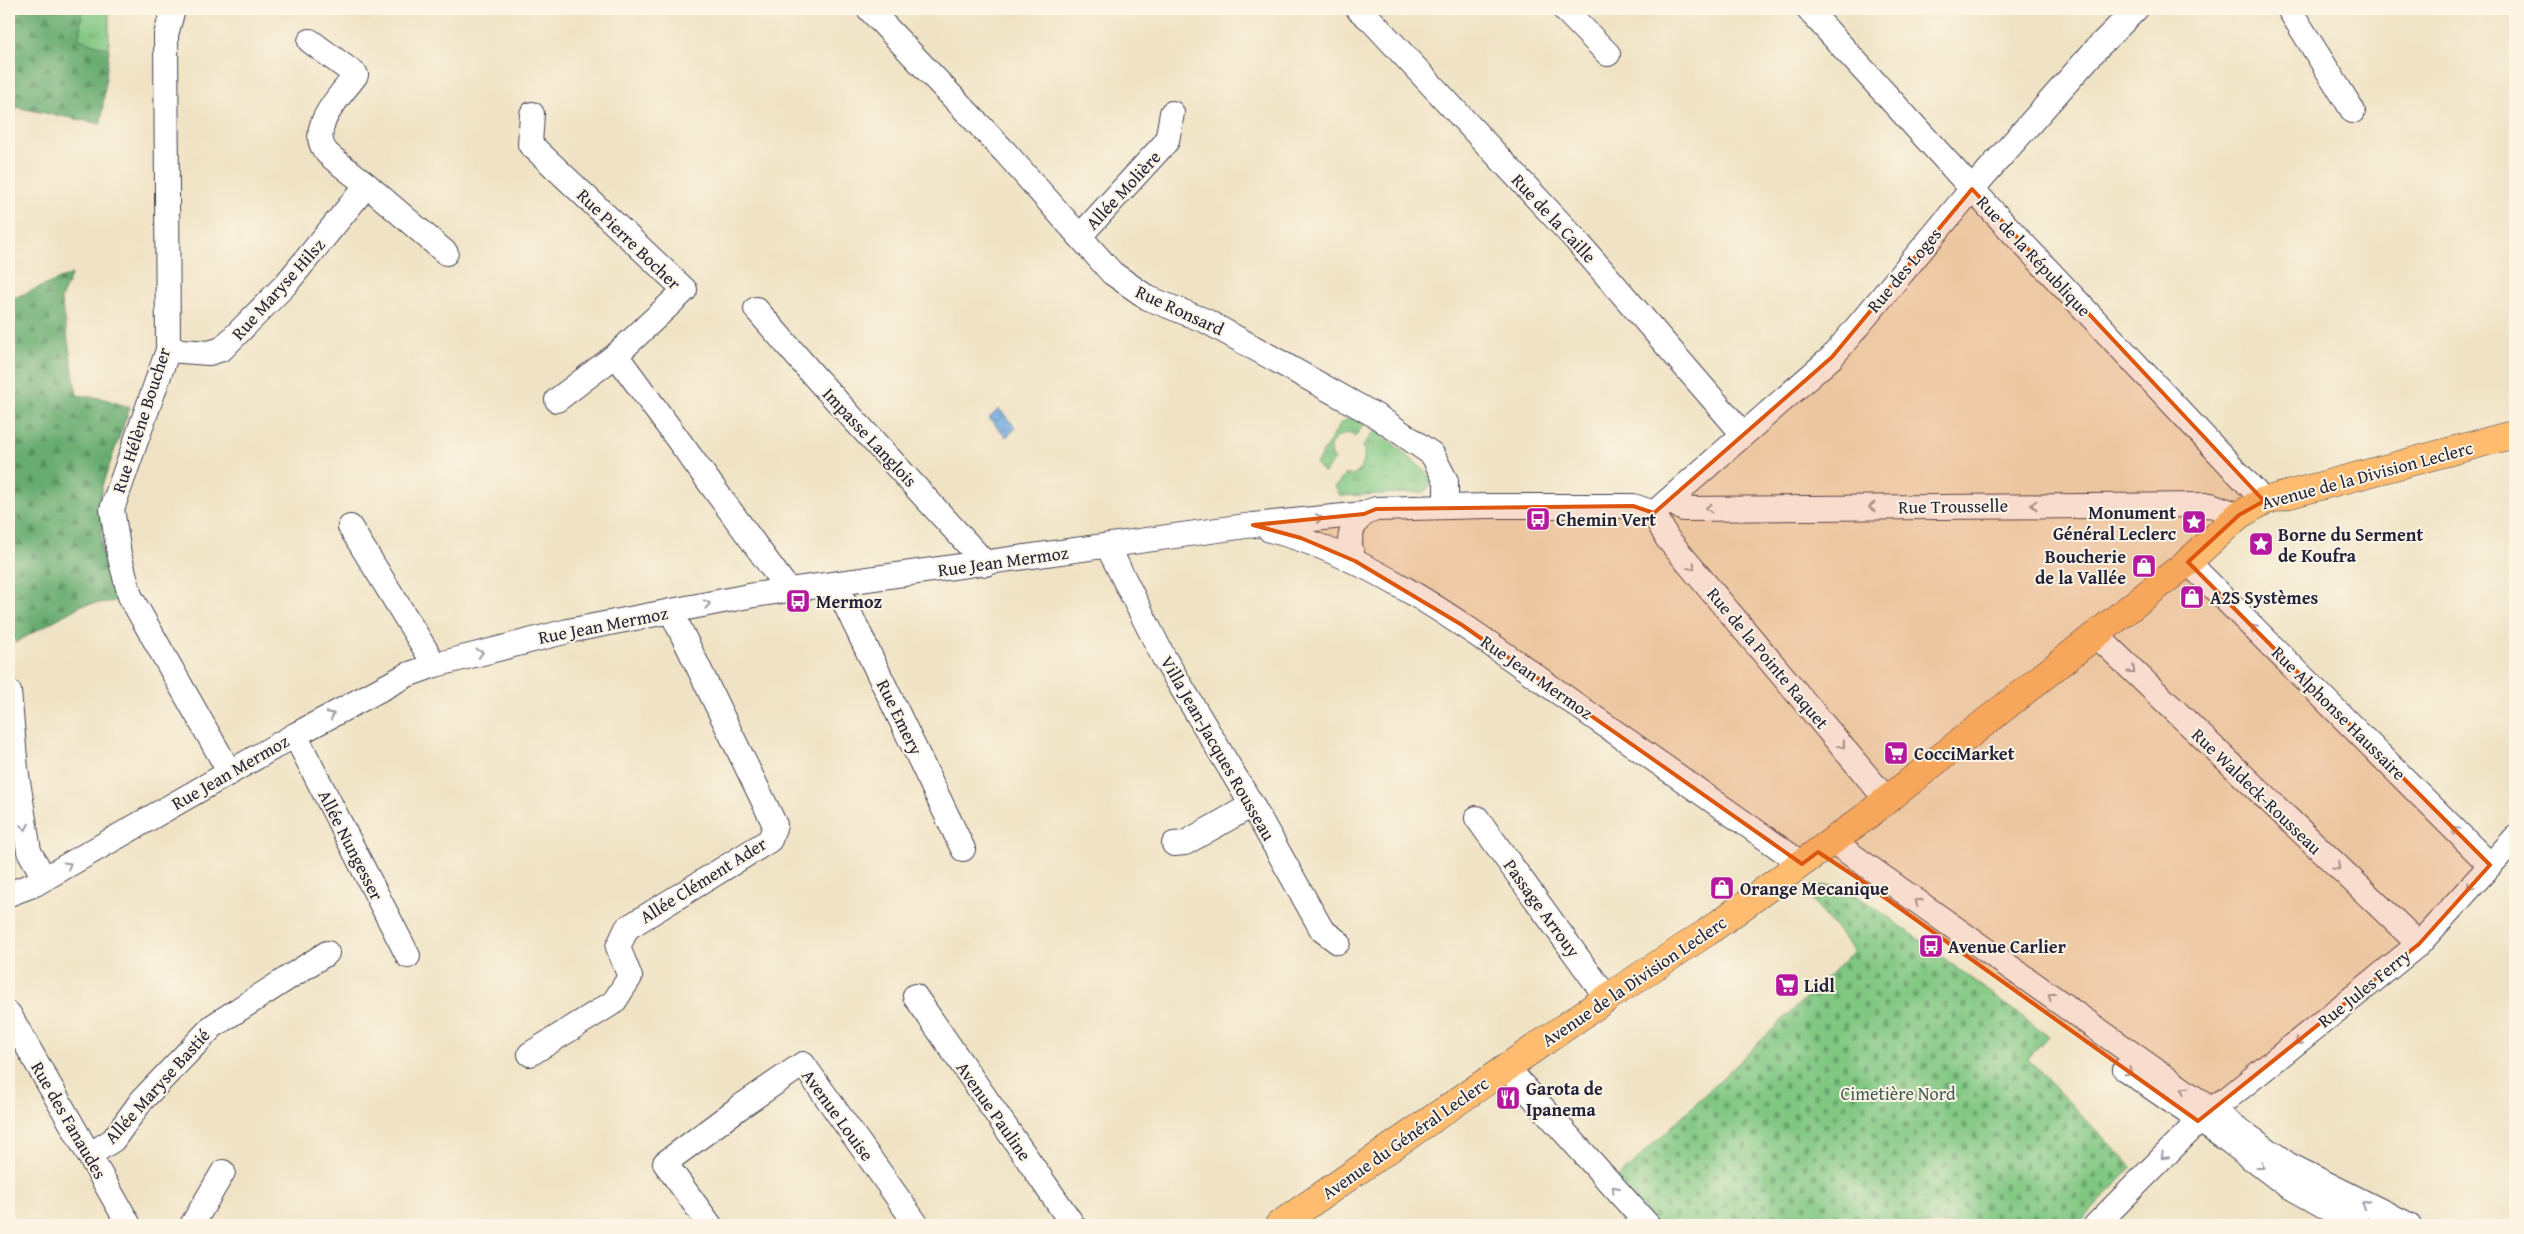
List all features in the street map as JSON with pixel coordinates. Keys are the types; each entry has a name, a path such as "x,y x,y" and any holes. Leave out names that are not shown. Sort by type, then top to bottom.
{"main road":[{"name":"Avenue de la Division Leclerc","path":"1507,1068 1607,998 1706,933 1817,852 2097,636 2188,562 2238,515 2264,501 2515,434"},
{"name":"Avenue du Général Leclerc","path":"1279,1225 1507,1068"}],"street":[{"name":"Rue Hélène Boucher","path":"173,9 166,35 168,350 112,509 114,532 130,596 230,773"},
{"name":"Rue Ronsard","path":"869,9 1005,152 1112,273 1148,298 1206,321 1378,416 1432,454 1446,481 1448,492 1446,508"},
{"path":"1564,9 1608,54"},
{"name":"Rue de la République","path":"1808,9 1972,189 2264,501"},
{"name":"Rue des Loges","path":"1661,506 1832,357 1972,189 2098,47 2136,9"},
{"path":"2289,9 2353,111"},
{"name":"Rue de la Caille","path":"1370,13 1575,239 1742,434"},
{"path":"310,41 356,75 322,121 321,143 327,152 446,253"},
{"name":"Rue Pierre Bocher","path":"532,114 530,144 685,290 616,355 557,400"},
{"name":"Allée Molière","path":"1080,236 1167,141 1172,114"},
{"name":"Rue Maryse Hilsz","path":"168,350 209,352 222,349 286,284 368,185"},
{"name":"Impasse Langlois","path":"756,309 814,376 986,564"},
{"path":"616,355 789,591"},
{"name":"Rue Trousselle","path":"1446,508 1661,506 1683,509 2211,505 2238,515"},
{"name":"Rue de la Pointe Raquet","path":"1661,506 1667,538 1886,799"},
{"name":"Rue Jean Mermoz","path":"9,894 25,889 295,735 382,688 435,665 568,631 754,595 986,564 1253,525 1364,514 1376,509 1446,508"},
{"path":"1355,560 1350,547 1351,533 1358,519 1364,514"},
{"name":"Rue Jean Mermoz","path":"1253,525 1301,538 1355,560 1462,625 1817,852"},
{"path":"350,527 435,665"},
{"name":"Villa Jean-Jacques Rousseau","path":"1108,546 1164,658 1252,805 1322,930 1338,942"},
{"name":"Rue Alphonse Haussaire","path":"2188,562 2490,865"},
{"name":"Rue Emery","path":"836,585 963,849"},
{"name":"Allée Clément Ader","path":"530,1054 614,1002 630,977 618,947 627,928 770,840 775,825 671,612"},
{"name":"Rue Waldeck-Rousseau","path":"2097,636 2418,944"},
{"path":"9,692 16,769 29,851 44,878"},
{"name":"Allée Nungesser","path":"295,735 408,956"},
{"path":"1174,844 1185,843 1252,805"},
{"name":"Passage Arrouy","path":"1477,818 1607,998"},
{"name":"Rue Jules Ferry","path":"2096,1225 2204,1115 2228,1098 2418,944 2515,838"},
{"path":"1817,852 2204,1115 2289,1165 2409,1225"},
{"name":"Allée Maryse Bastié","path":"89,1155 113,1140 142,1100 213,1026 327,953"},
{"name":"Avenue Pauline","path":"915,996 1073,1225"},
{"name":"Rue des Fanaudes","path":"9,1014 129,1225"},
{"name":"Avenue Louise","path":"710,1225 666,1163 803,1064 917,1225"},
{"path":"1507,1068 1648,1225"},
{"path":"2204,1115 2226,1139 2285,1184 2358,1225"},
{"path":"192,1225 223,1172"}],"highlighted area":[{"path":"1972,189 2264,501 2239,515 2188,562 2490,865 2419,944 2198,1121 1856,877 1818,852 1802,864 1462,625 1355,561 1301,538 1253,525 1364,514 1376,509 1633,506 1654,513 1832,357"}],"green space":[{"path":"9,9 82,9 79,39 109,49 101,124 9,106"},
{"path":"82,9 109,9 109,49 79,39"},
{"path":"72,274 61,299 77,395 101,398 130,407 102,486 102,552 117,601 82,605 15,643 9,609 9,300"},
{"path":"1353,415 1365,423 1355,437 1352,433 1346,434 1333,441 1330,449 1335,459 1324,473 1316,464 1340,424"},
{"path":"1376,429 1431,476 1430,485 1425,492 1340,496 1335,487 1346,474 1353,476 1360,470 1364,459 1363,446"},
{"path":"9,784 18,842 13,877 9,879"},
{"name":"Cimetière Nord","path":"1841,885 1890,918 2048,1036 2027,1059 2132,1167 2078,1225 1655,1225 1614,1182 1854,951 1805,891 1811,886"}],"water":[{"path":"999,409 1016,428 1006,437 989,418"}],"place":[{"name":"Chemin Vert","path":"1538,519"},
{"name":"Monument Général Leclerc","path":"2194,522"},
{"name":"Borne du Serment de Koufra","path":"2261,544"},
{"name":"Boucherie de la Vallée","path":"2144,566"},
{"name":"A2S Systèmes","path":"2192,597"},
{"name":"Mermoz","path":"798,601"},
{"name":"CocciMarket","path":"1896,753"},
{"name":"Orange Mecanique","path":"1722,888"},
{"name":"Avenue Carlier","path":"1931,946"},
{"name":"Lidl","path":"1787,985"},
{"name":"Garota de Ipanema","path":"1508,1098"}]}
